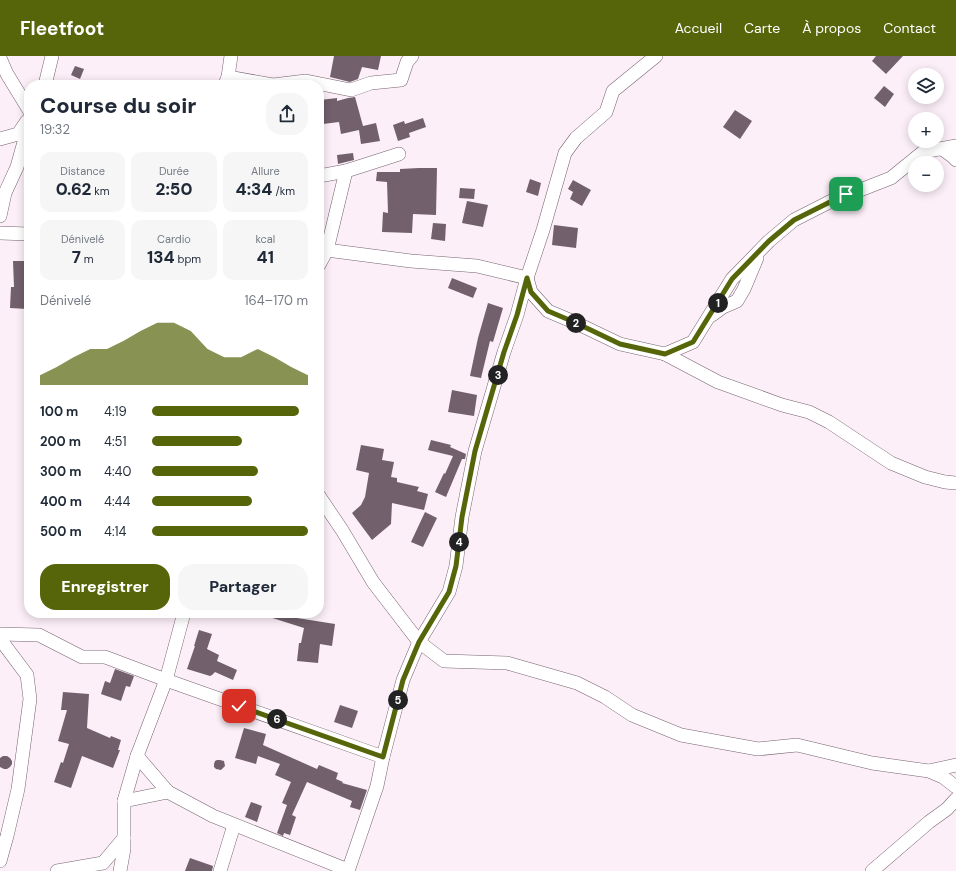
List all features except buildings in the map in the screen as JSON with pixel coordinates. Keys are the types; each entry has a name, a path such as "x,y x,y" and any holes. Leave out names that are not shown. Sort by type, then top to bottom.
{"street":[{"path":"46,80 52,56"},
{"path":"226,80 231,56"},
{"path":"324,85 351,90 371,83 401,80 407,62 412,56"},
{"path":"137,756 168,792 213,816 348,870 377,786 403,680 419,642 449,592 456,566 462,517 475,451 566,153 576,138 606,112 613,91 656,56"},
{"path":"0,58 7,74 24,102"},
{"path":"0,139 18,134 24,125"},
{"path":"0,216 5,193 17,167 24,142"},
{"path":"665,354 693,342 732,279 769,241 794,220 846,194 850,194 891,178 923,152 956,146"},
{"path":"942,149 956,160"},
{"path":"324,175 346,171 399,154"},
{"path":"324,247 346,171"},
{"path":"0,233 24,234"},
{"path":"324,250 411,261 477,266 527,278"},
{"path":"527,278 531,292 548,311 620,344 665,354 718,382 782,405 809,412 829,422 891,463 924,477 956,483"},
{"path":"324,503 373,582 419,642 444,661 507,663 577,683 605,697 632,714 681,735 758,749 797,745 872,763 929,770 956,765"},
{"path":"120,871 124,849 124,800 137,756 166,680 183,618"},
{"path":"0,634 39,635 82,657 105,657 383,757"},
{"path":"0,639 27,675 30,698 18,789 8,836 0,861"},
{"path":"929,770 943,777 956,787"},
{"path":"124,800 168,792"},
{"path":"872,871 929,822 947,809 956,799"},
{"path":"220,871 234,825"},
{"path":"57,871 103,863 124,838"}],"route":[{"path":"239,706 383,757 403,680 419,642 449,592 456,566 462,517 475,451 527,278 531,292 548,311 620,344 665,354 693,342 732,279 769,241 794,220 846,194"}]}
